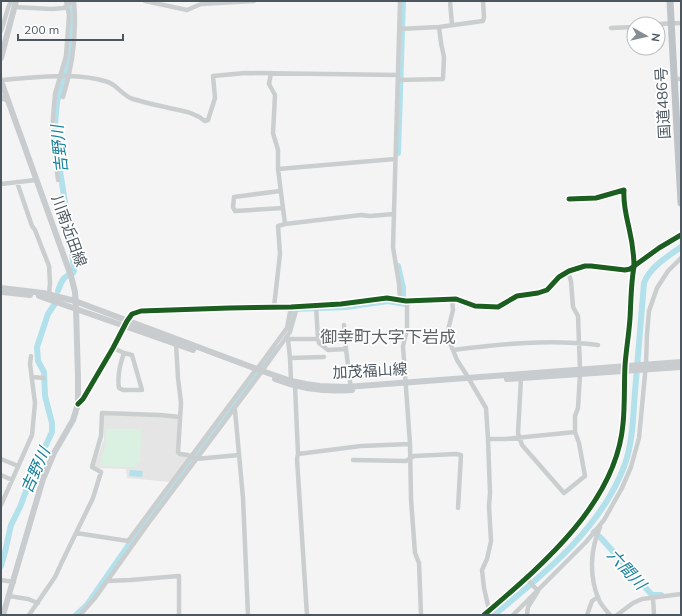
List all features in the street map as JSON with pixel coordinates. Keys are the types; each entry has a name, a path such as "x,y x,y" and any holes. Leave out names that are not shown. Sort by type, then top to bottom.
{"highway":[{"name":"国道486号","path":"670,1 676,23"},
{"name":"国道486号","path":"675,1 681,203"},
{"name":"国道486号","path":"679,107 681,123"}],"main road":[{"path":"1,58 10,10"},
{"name":"川南近田線","path":"1,80 4,98 71,274 75,292 75,304"},
{"name":"加茂福山線","path":"1,288 13,288 49,294 258,371"},
{"name":"加茂福山線","path":"1,292 40,296 75,304"},
{"path":"3,615 14,582 29,524 43,479 54,453 72,420 78,404 75,304"},
{"name":"加茂福山線","path":"126,323 176,344 293,383 320,386 351,388 626,368 681,367"},
{"name":"加茂福山線","path":"645,367 681,362"},
{"name":"加茂福山線","path":"470,380 521,378 580,371"},
{"path":"1,596 9,596"}],"street":[{"path":"1,31 10,10 11,1"},
{"path":"145,1 187,10 201,4 254,1"},
{"path":"400,1 402,29 398,77 393,247 407,330 403,346 410,444 411,499 415,553 419,562 421,615"},
{"path":"450,1 452,25"},
{"path":"402,29 439,27 483,21 483,1"},
{"path":"10,10 52,9 70,3"},
{"path":"63,97 74,50 76,21 70,3"},
{"path":"58,180 52,129 55,94 66,56 70,3"},
{"path":"666,24 676,23"},
{"path":"1,80 69,76 108,82 131,99 166,108 186,110 205,121 208,120 215,98 213,76 271,73 443,79 444,58 439,27"},
{"path":"611,28 626,27"},
{"path":"271,73 269,84 274,95 273,133 278,150 278,169 284,224"},
{"path":"278,169 395,159"},
{"path":"1,184 36,180"},
{"path":"17,182 32,226 48,261 50,276 49,294"},
{"path":"484,615 546,559 581,521 603,486 620,444 623,424 634,266 630,229 624,206 624,190 596,198 568,199"},
{"path":"280,191 234,197 233,207 235,211 283,208"},
{"path":"274,307 280,254 278,226 361,215 394,214"},
{"path":"78,404 83,399 132,314 141,311 316,307 387,298 403,300 456,299 475,306 498,307 517,296 548,290 559,276 568,272 591,266 625,270 634,266 653,251 681,235"},
{"path":"610,615 600,603 594,584 592,570 593,550 595,540 604,520 622,488 631,467 639,438 649,311 652,301 657,288 668,271 681,258"},
{"path":"521,378 519,438 522,445 564,493 585,476 579,443 575,432 575,416 578,408 580,371 578,316 573,307 571,281 568,272"},
{"path":"452,299 452,317 448,330 448,338 457,360 486,408 491,541 487,559 482,570 489,610"},
{"path":"316,307 318,339 320,343 328,350 346,349"},
{"path":"295,308 287,328 286,336 293,383 307,615"},
{"path":"344,325 351,388"},
{"path":"286,336 318,339"},
{"path":"80,615 95,598 193,458 286,336"},
{"path":"453,350 547,342 598,345"},
{"path":"176,344 181,403 178,452 193,458 238,455"},
{"path":"113,348 132,355 142,390 123,390 119,388 119,368 124,353"},
{"path":"1,505 3,496 12,480 32,435 34,426 35,403 30,364 31,356"},
{"path":"290,358 324,357"},
{"path":"76,533 128,541 234,408 258,371"},
{"path":"32,378 44,378"},
{"path":"234,408 243,498 248,615"},
{"path":"29,615 55,577 94,498 101,472 92,467 101,436 102,412 180,417"},
{"path":"488,439 519,438 575,432"},
{"path":"298,454 361,446 410,444"},
{"path":"353,460 406,461 414,456 461,455 458,508"},
{"path":"1,459 18,466"},
{"path":"1,475 12,480"},
{"path":"513,615 586,542 604,520"},
{"path":"106,581 179,576 179,615"},
{"path":"526,578 538,591"},
{"path":"1,580 14,582"},
{"path":"527,615 528,607 538,591"},
{"path":"617,615 633,603 642,599 681,594"},
{"path":"9,596 28,599 38,603"},
{"path":"587,615 592,601 598,597"},
{"path":"653,598 654,615"}],"shaded area":[{"path":"106,413 176,418 178,420 177,451 189,457 170,482 127,478 126,469 97,468 94,466 104,439 103,416"}],"green space":[{"path":"106,429 141,429 140,462 137,463 136,467 102,466 100,464 106,444"}],"water":[{"path":"130,470 143,471 142,477 129,476"}],"waterway":[{"name":"吉野川","path":"58,291 63,280 74,271 70,233 55,140 57,102 70,58 73,14 71,1"},
{"path":"398,153 403,1"},
{"path":"494,615 570,548 602,509 615,487 628,455 631,437 644,283 650,272 655,267 681,247"},
{"path":"398,266 403,288 403,303"},
{"path":"289,328 294,309 346,307 388,301 406,304"},
{"name":"吉野川","path":"1,566 11,525 52,432 52,423 45,396 44,372 38,361 37,347 48,314 54,305"},
{"path":"76,615 87,605 137,533 275,349"},
{"name":"六間川","path":"594,532 652,595 661,595"}],"cycle path":[{"path":"484,615 529,576 551,554 591,507 606,481 617,453 623,424 625,366 634,267 632,243 624,205 624,190 596,198 569,199"},
{"path":"78,404 83,399 127,321 132,314 141,311 291,307 341,304 387,298 406,301 456,299 475,306 498,307 517,296 547,290 559,277 569,271 585,266 625,270 630,269 659,248 681,235"}],"district":[{"name":"御幸町大字下岩成","path":"388,337"}]}
